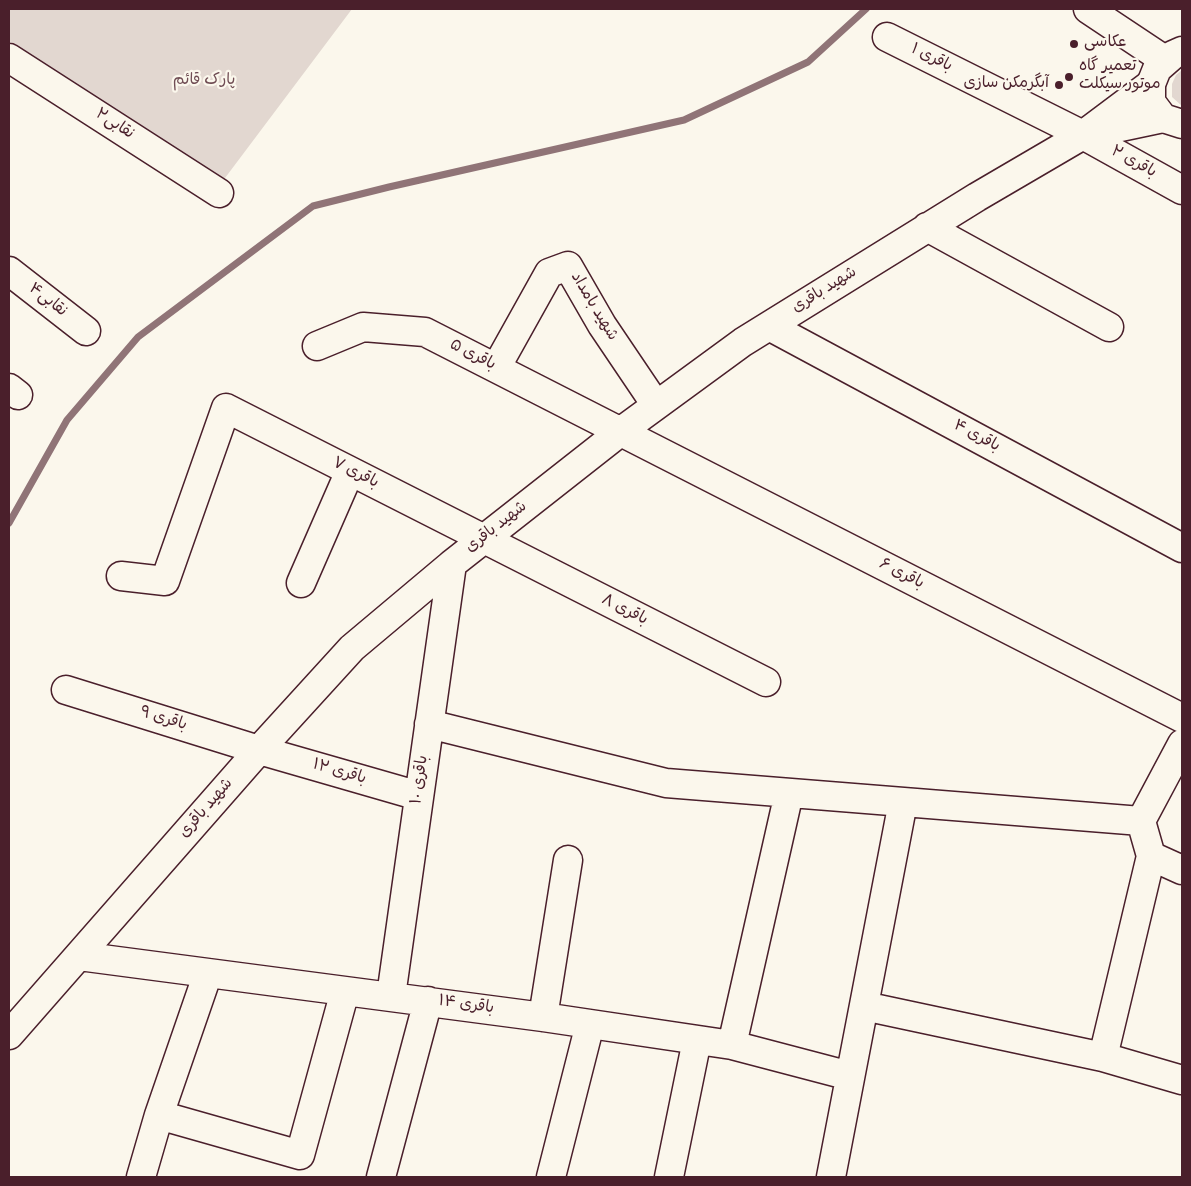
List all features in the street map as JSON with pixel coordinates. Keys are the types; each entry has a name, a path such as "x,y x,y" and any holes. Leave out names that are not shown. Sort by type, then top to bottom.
{"street":[{"path":"1088,9 1174,56"},
{"path":"1103,9 1174,56"},
{"name":"باقری ۱","path":"887,37 1083,135"},
{"path":"1173,121 1151,102 1151,84 1157,69 1174,56"},
{"name":"نقابی۲","path":"9,58 219,193"},
{"name":"شهید باقری","path":"9,1036 259,750 352,648 452,564 620,432 743,342 927,228 1083,135 1151,84"},
{"name":"شهید باقری","path":"1083,135 1173,121"},
{"name":"باقری ۲","path":"1083,135 1182,190"},
{"path":"927,228 1109,327"},
{"name":"شهید بامداد","path":"496,368 549,273 568,266 602,325 656,405"},
{"name":"نقابی۴","path":"9,270 86,331"},
{"name":"باقری ۴","path":"769,326 1182,548"},
{"name":"باقری ۵","path":"317,346 363,327 425,332 620,432"},
{"name":"باقری ۷","path":"121,576 164,581 226,408 483,539"},
{"name":"باقری ۶","path":"620,432 1182,718"},
{"path":"301,584 350,471"},
{"name":"باقری ۸","path":"483,539 766,682"},
{"name":"باقری ۱۰","path":"390,996 452,564"},
{"name":"باقری ۹","path":"66,690 259,750"},
{"path":"429,724 666,783 903,802 1146,839 1182,870"},
{"path":"1103,1057 1146,839 1182,744"},
{"name":"باقری ۱۲","path":"259,750 419,796"},
{"path":"732,1045 788,793"},
{"path":"831,1177 903,802"},
{"path":"543,1017 568,860"},
{"name":"باقری ۱۴","path":"79,956 428,1001 732,1045 850,1076"},
{"path":"141,1177 159,1115 208,973"},
{"path":"159,1115 300,1155 345,991"},
{"path":"381,1177 428,1001"},
{"path":"864,1006 1103,1057 1182,1080"},
{"path":"551,1177 590,1024"},
{"path":"669,1177 697,1040"}],"green space":[{"name":"پارک قائم","path":"9,9 352,9 222,182 9,41"},
{"path":"1182,70 1182,106 1172,97 1172,84 1176,75"}],"waterway":[{"path":"9,523 67,420 138,337 313,206 684,120 808,62 866,9"}],"place":[{"name":"عکاسی","path":"1074,44"},
{"name":"تعمیر گاه موتور سیکلت","path":"1069,77"},
{"name":"آبگرمکن سازی","path":"1059,85"}]}
